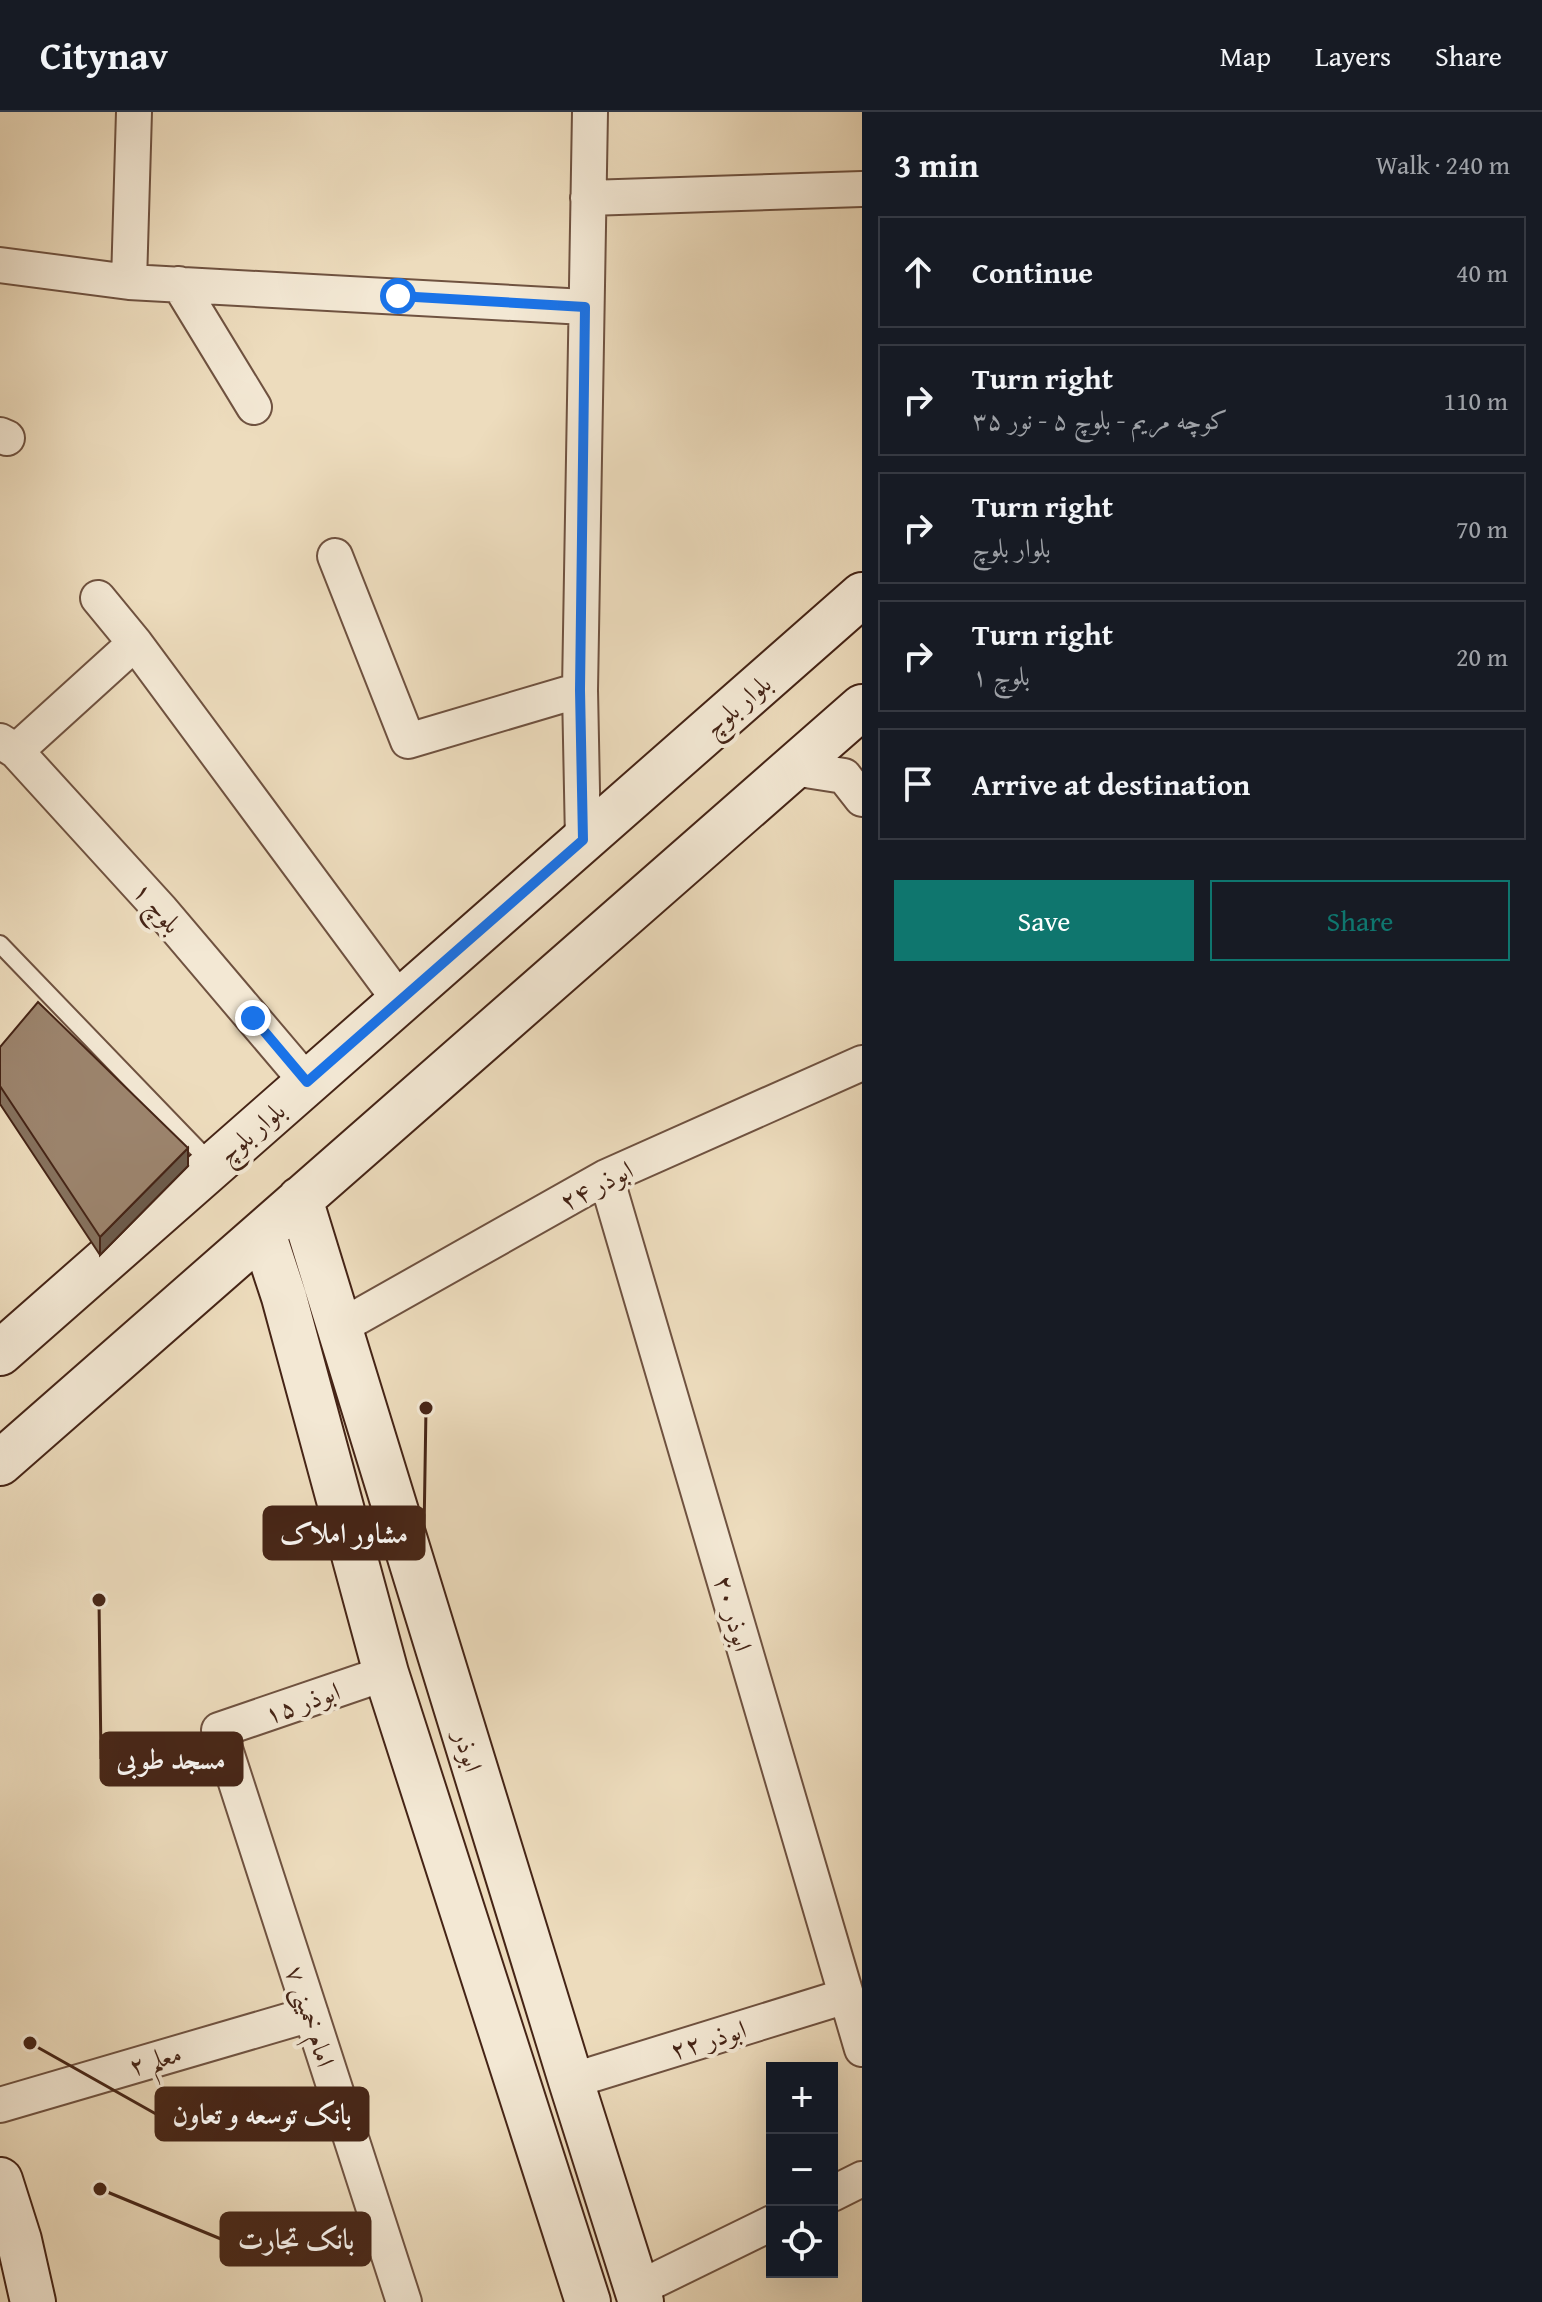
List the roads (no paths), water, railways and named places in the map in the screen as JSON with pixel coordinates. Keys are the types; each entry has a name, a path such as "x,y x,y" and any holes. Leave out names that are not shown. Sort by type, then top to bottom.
{"main road":[{"name":"بلوار بلوچ","path":"0,1353 862,595"},
{"path":"0,1463 862,707"},
{"name":"ابوذر","path":"300,1199 639,2296"},
{"path":"263,1233 284,1297 386,1673 588,2302"},
{"path":"0,2180 19,2240 33,2302"}],"street":[{"path":"129,282 134,112"},
{"path":"583,840 580,690 590,112"},
{"path":"588,198 862,189"},
{"path":"0,265 129,282 585,307"},
{"path":"179,284 254,407"},
{"path":"335,556 408,741 580,690"},
{"path":"98,598 135,643 400,1001"},
{"path":"8,746 135,643"},
{"name":"بلوچ ۱","path":"8,746 161,910 307,1082"},
{"path":"793,768 844,776 862,799"},
{"name":"ابوذر ۲۴","path":"340,1327 606,1177 862,1063"},
{"name":"ابوذر ۲۰","path":"606,1177 861,2040"},
{"name":"ابوذر ۱۵","path":"219,1730 386,1673"},
{"name":"امام خمینی ۷","path":"219,1730 404,2302"},
{"name":"ابوذر ۲۲","path":"571,2081 846,1996"},
{"name":"معلم ۲","path":"0,2105 311,2014"},
{"path":"838,2191 862,2179"},
{"path":"639,2296 766,2226"}],"lane":[{"path":"0,944 213,1165"}],"place":[{"name":"مشاور املاک","path":"426,1408"},
{"name":"مسجد طوبی","path":"99,1600"},
{"name":"بانک توسعه و تعاون","path":"30,2043"},
{"name":"بانک تجارت","path":"100,2189"}]}
